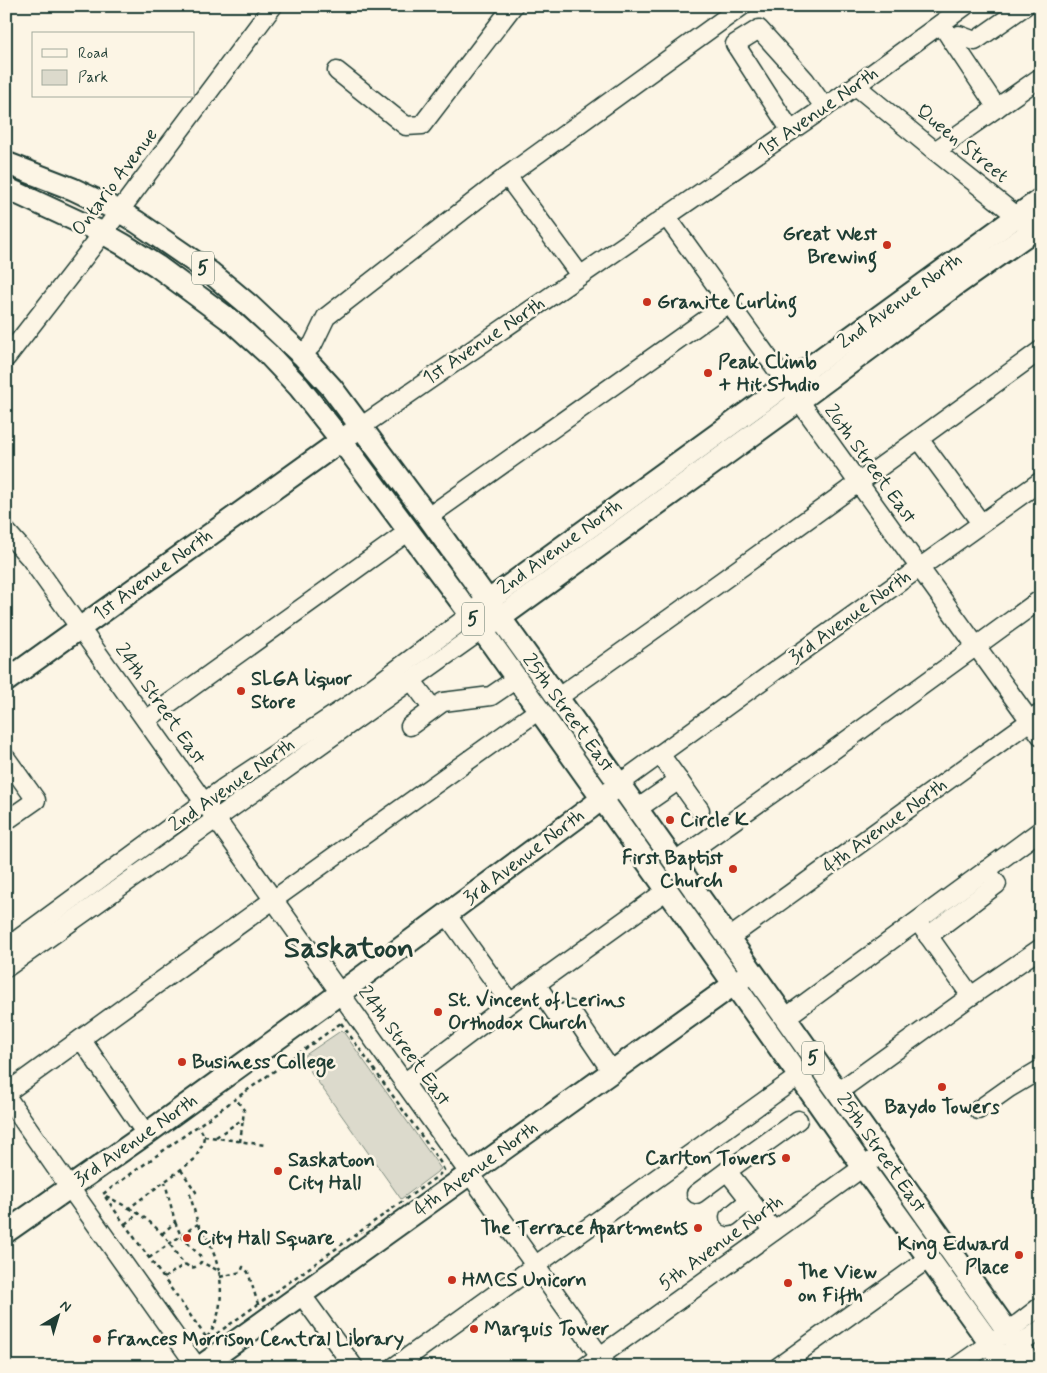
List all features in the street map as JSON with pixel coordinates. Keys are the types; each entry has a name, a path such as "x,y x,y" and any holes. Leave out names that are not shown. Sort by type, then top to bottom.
{"main road":[{"name":"25th Street East","path":"6,163 73,189 138,222 210,273 249,305 302,355 332,388 428,517 838,1092 881,1154 1002,1352"},
{"name":"25th Street East","path":"6,188 103,232 157,266 234,323 267,353 300,388 341,440 476,622 929,1258 1002,1352 1033,1367"},
{"name":"2nd Avenue North","path":"476,622 487,600 1041,199"},
{"name":"2nd Avenue North","path":"476,622 499,618 953,287 1039,230"},
{"name":"1st Avenue North","path":"6,681 362,426"},
{"name":"3rd Avenue North","path":"6,1232 340,994 603,799 619,784"},
{"name":"4th Avenue North","path":"198,1367 752,971"}],"street":[{"path":"337,71 406,126 422,125 513,6"},
{"path":"302,355 313,344 326,317 507,176 742,6"},
{"name":"1st Avenue North","path":"362,426 825,108 965,6"},
{"path":"951,39 959,35 975,41 1025,6"},
{"name":"Ontario Avenue","path":"6,358 270,11"},
{"path":"941,24 997,108"},
{"path":"791,131 735,44 759,28 805,80 825,108"},
{"path":"935,151 1041,77"},
{"name":"Queen Street","path":"856,86 1017,216 1039,230"},
{"path":"507,176 580,275"},
{"name":"26th Street East","path":"666,216 976,646 1036,717 1041,736"},
{"path":"428,517 728,304"},
{"path":"557,698 858,484 1041,350"},
{"path":"919,439 981,523"},
{"name":"3rd Avenue North","path":"619,784 1041,481"},
{"name":"24th Street East","path":"6,531 30,558 404,1084 604,1361"},
{"path":"146,720 409,531"},
{"path":"675,862 1041,599"},
{"name":"2nd Avenue North","path":"6,968 412,681 476,622"},
{"name":"2nd Avenue North","path":"6,948 204,802 352,702 476,622"},
{"path":"410,726 443,702 491,696 516,679"},
{"path":"412,681 433,709"},
{"path":"198,1367 69,1187 6,1095 273,900 539,710"},
{"name":"4th Avenue North","path":"729,938 1036,717"},
{"path":"660,754 700,810"},
{"path":"6,758 36,800 6,821"},
{"path":"637,808 678,780"},
{"path":"785,1018 1041,830"},
{"path":"928,936 997,884 986,870"},
{"path":"404,1084 510,1003 667,890"},
{"path":"446,915 510,1003"},
{"path":"917,921 971,996"},
{"path":"838,1092 1041,948"},
{"path":"536,984 559,1018 570,1010 612,1072"},
{"path":"81,1039 146,1134"},
{"path":"978,1110 1009,1088 1041,1069"},
{"path":"394,1367 799,1076"},
{"path":"696,1194 798,1120"},
{"name":"5th Avenue North","path":"585,1367 604,1361 774,1231 881,1154"},
{"path":"727,1171 774,1231"},
{"path":"729,1217 750,1200"},
{"path":"778,1367 929,1258"},
{"path":"301,1294 354,1367"},
{"path":"1002,1352 1041,1306"},
{"path":"956,1367 1002,1352 1041,1329"}],"path":[{"path":"103,1194 341,1023 444,1170 212,1337 206,1337"},
{"path":"236,1099 244,1110 240,1142"},
{"path":"215,1138 243,1119"},
{"path":"129,1208 195,1159 203,1143 204,1136 199,1126"},
{"path":"204,1136 265,1145"},
{"path":"181,1170 196,1192 190,1195 198,1224 215,1256 220,1277 221,1300 212,1331 206,1337"},
{"path":"103,1194 113,1201 139,1213 162,1234 185,1264 193,1268 197,1267 201,1262 200,1256 181,1236 175,1222 165,1182"},
{"path":"103,1194 206,1337"},
{"path":"125,1224 139,1213"},
{"path":"162,1234 175,1222"},
{"path":"149,1258 198,1224"},
{"path":"201,1262 218,1271"},
{"path":"164,1278 185,1264"},
{"path":"220,1277 241,1272 243,1266 248,1272 258,1304"}],"green space":[{"path":"342,1030 441,1169 401,1199 301,1058"}],"place":[{"name":"Great West Brewing","path":"887,245"},
{"name":"Granite Curling","path":"647,302"},
{"name":"Peak Climb + Hit Studio","path":"708,373"},
{"name":"SLGA liquor Store","path":"241,691"},
{"name":"Circle K","path":"670,820"},
{"name":"First Baptist Church","path":"733,869"},
{"name":"St. Vincent of Lerins Orthodox Church","path":"438,1012"},
{"name":"Business College","path":"182,1062"},
{"name":"Baydo Towers","path":"942,1087"},
{"name":"Carlton Towers","path":"786,1158"},
{"name":"Saskatoon City Hall","path":"278,1171"},
{"name":"The Terrace Apartments","path":"698,1228"},
{"name":"City Hall Square","path":"187,1238"},
{"name":"King Edward Place","path":"1019,1255"},
{"name":"HMCS Unicorn","path":"452,1280"},
{"name":"The View on Fifth","path":"788,1283"},
{"name":"Marquis Tower","path":"474,1329"},
{"name":"Frances Morrison Central Library","path":"97,1339"}],"district":[{"name":"Saskatoon","path":"349,948"}]}
